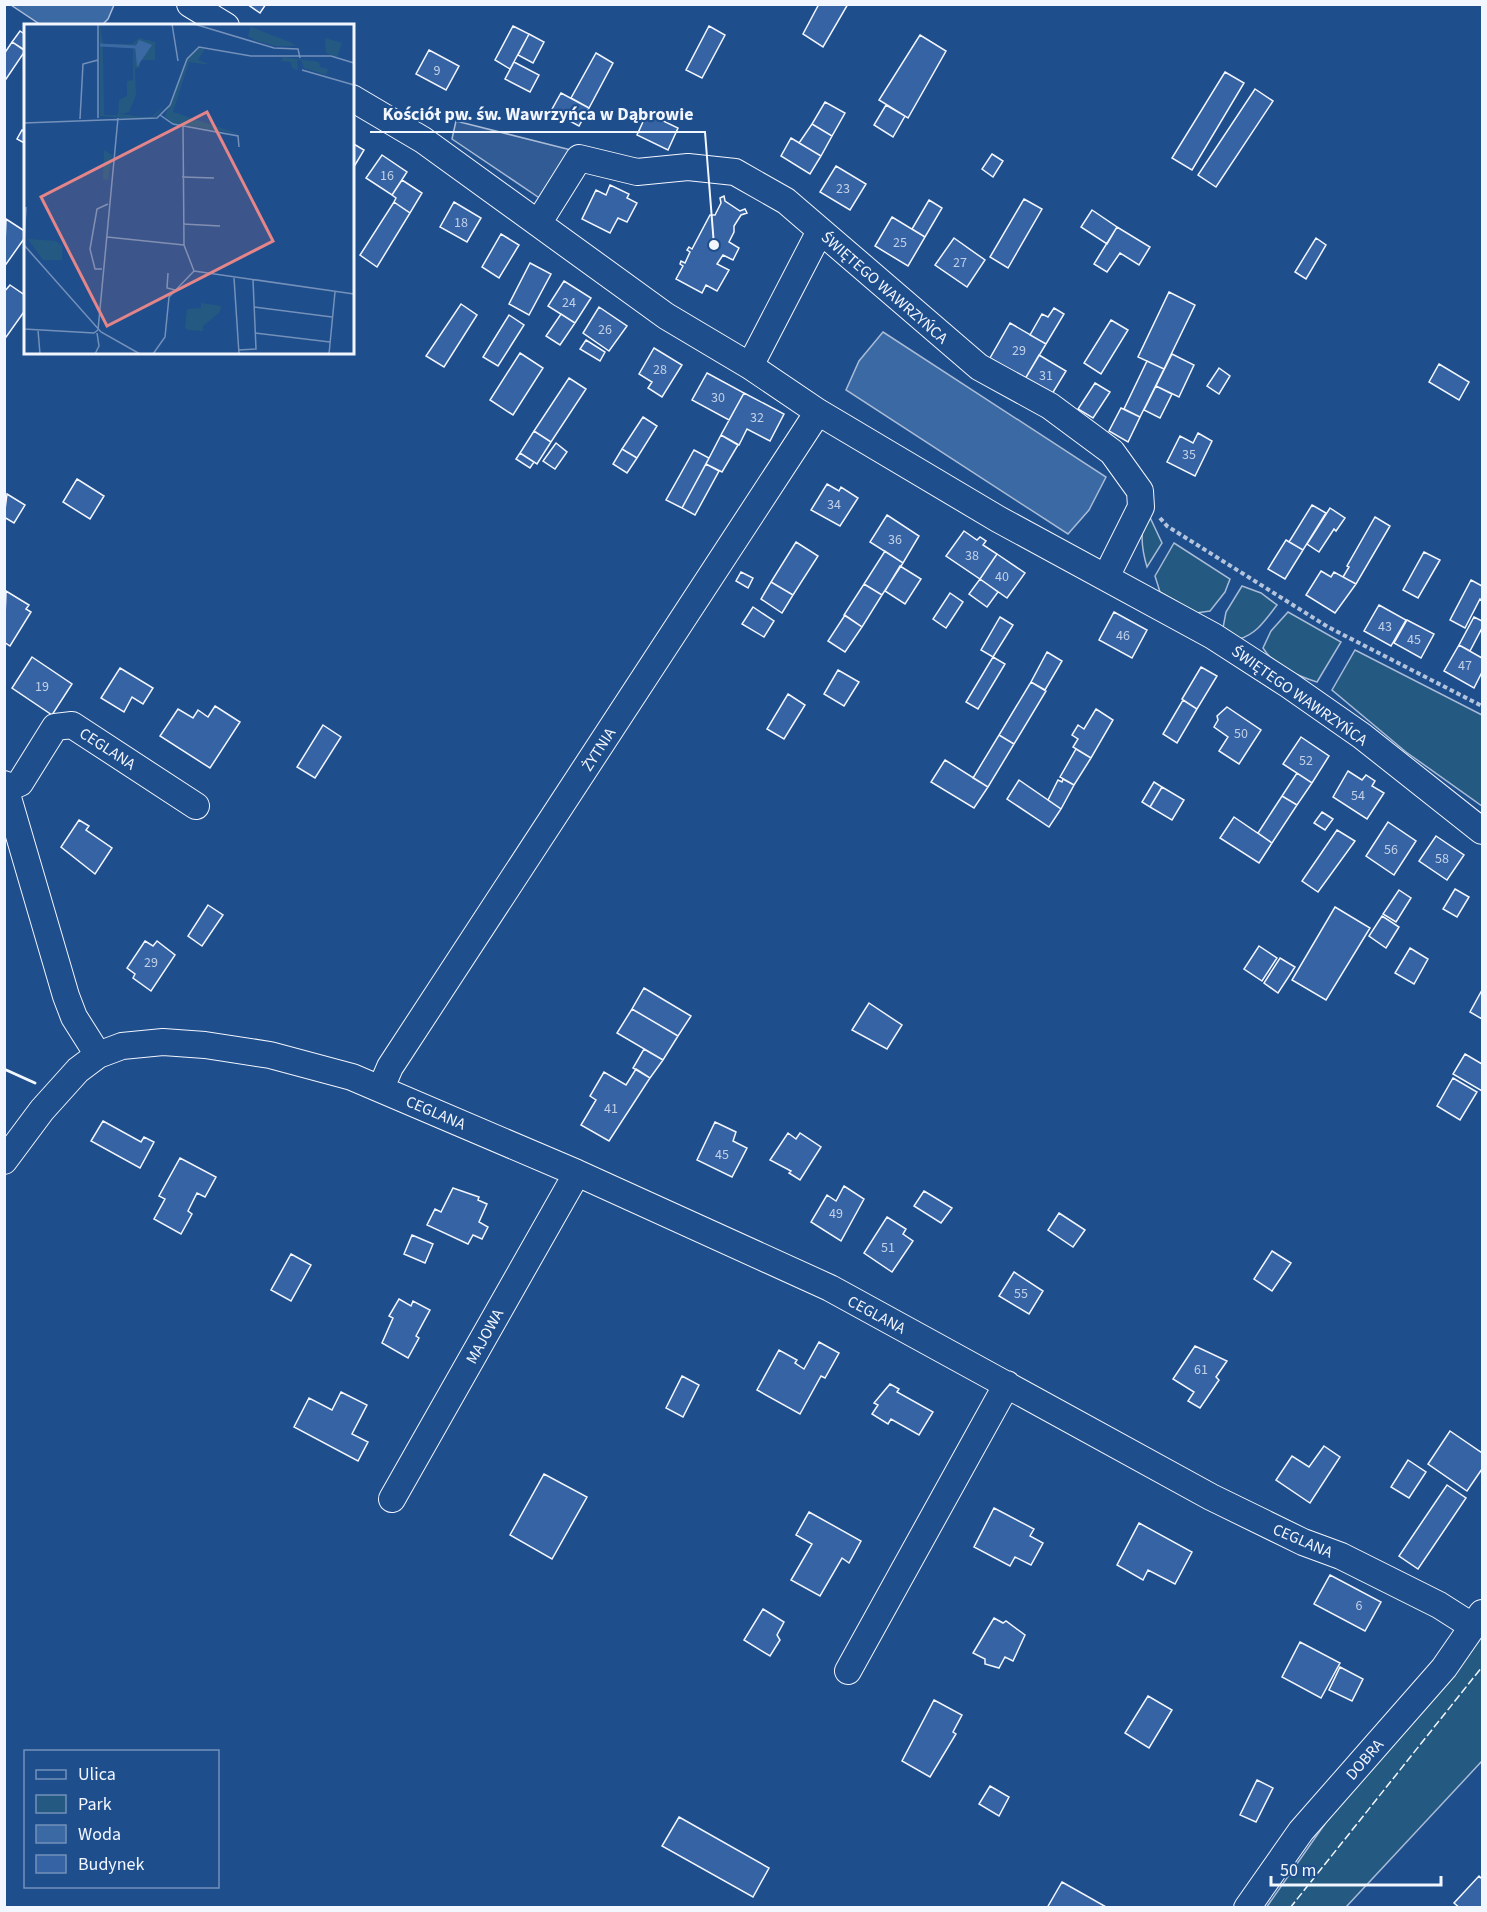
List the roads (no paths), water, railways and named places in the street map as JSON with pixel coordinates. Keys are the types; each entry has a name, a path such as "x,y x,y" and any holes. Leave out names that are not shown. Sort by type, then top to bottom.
{"street":[{"path":"190,4 223,24"},
{"name":"ŚWIĘTEGO WAWRZYŃCA","path":"354,99 423,140 666,316 750,366 818,412 998,519 1213,636 1289,685 1362,736 1482,831"},
{"name":"ŚWIĘTEGO WAWRZYŃCA","path":"539,222 579,158 638,172 688,166 735,172 786,201 979,367 1050,406 1112,452 1140,491 1141,507 1106,577"},
{"path":"750,366 820,231"},
{"name":"ŻYTNIA","path":"381,1088 390,1067 818,412"},
{"name":"CEGLANA","path":"196,806 72,725 64,724 55,728 20,783 5,787 66,996 74,1017 98,1055 140,1043 205,1045 270,1055 324,1068 381,1088 577,1173 830,1288 1211,1497 1304,1542 1351,1561 1449,1611 1478,1619"},
{"path":"4,1161 61,1087 98,1055"},
{"name":"MAJOWA","path":"392,1499 577,1173"},
{"path":"848,1671 1007,1384"},
{"name":"DOBRA","path":"1247,1908 1301,1831 1444,1668 1478,1619"}],"water":[{"path":"11,5 114,5 108,19 103,24 40,24"},
{"path":"883,332 1106,477 1089,510 1068,534 846,390 859,361"}],"place":[{"name":"Kościół pw. św. Wawrzyńca w Dąbrowie","path":"714,245"}]}
